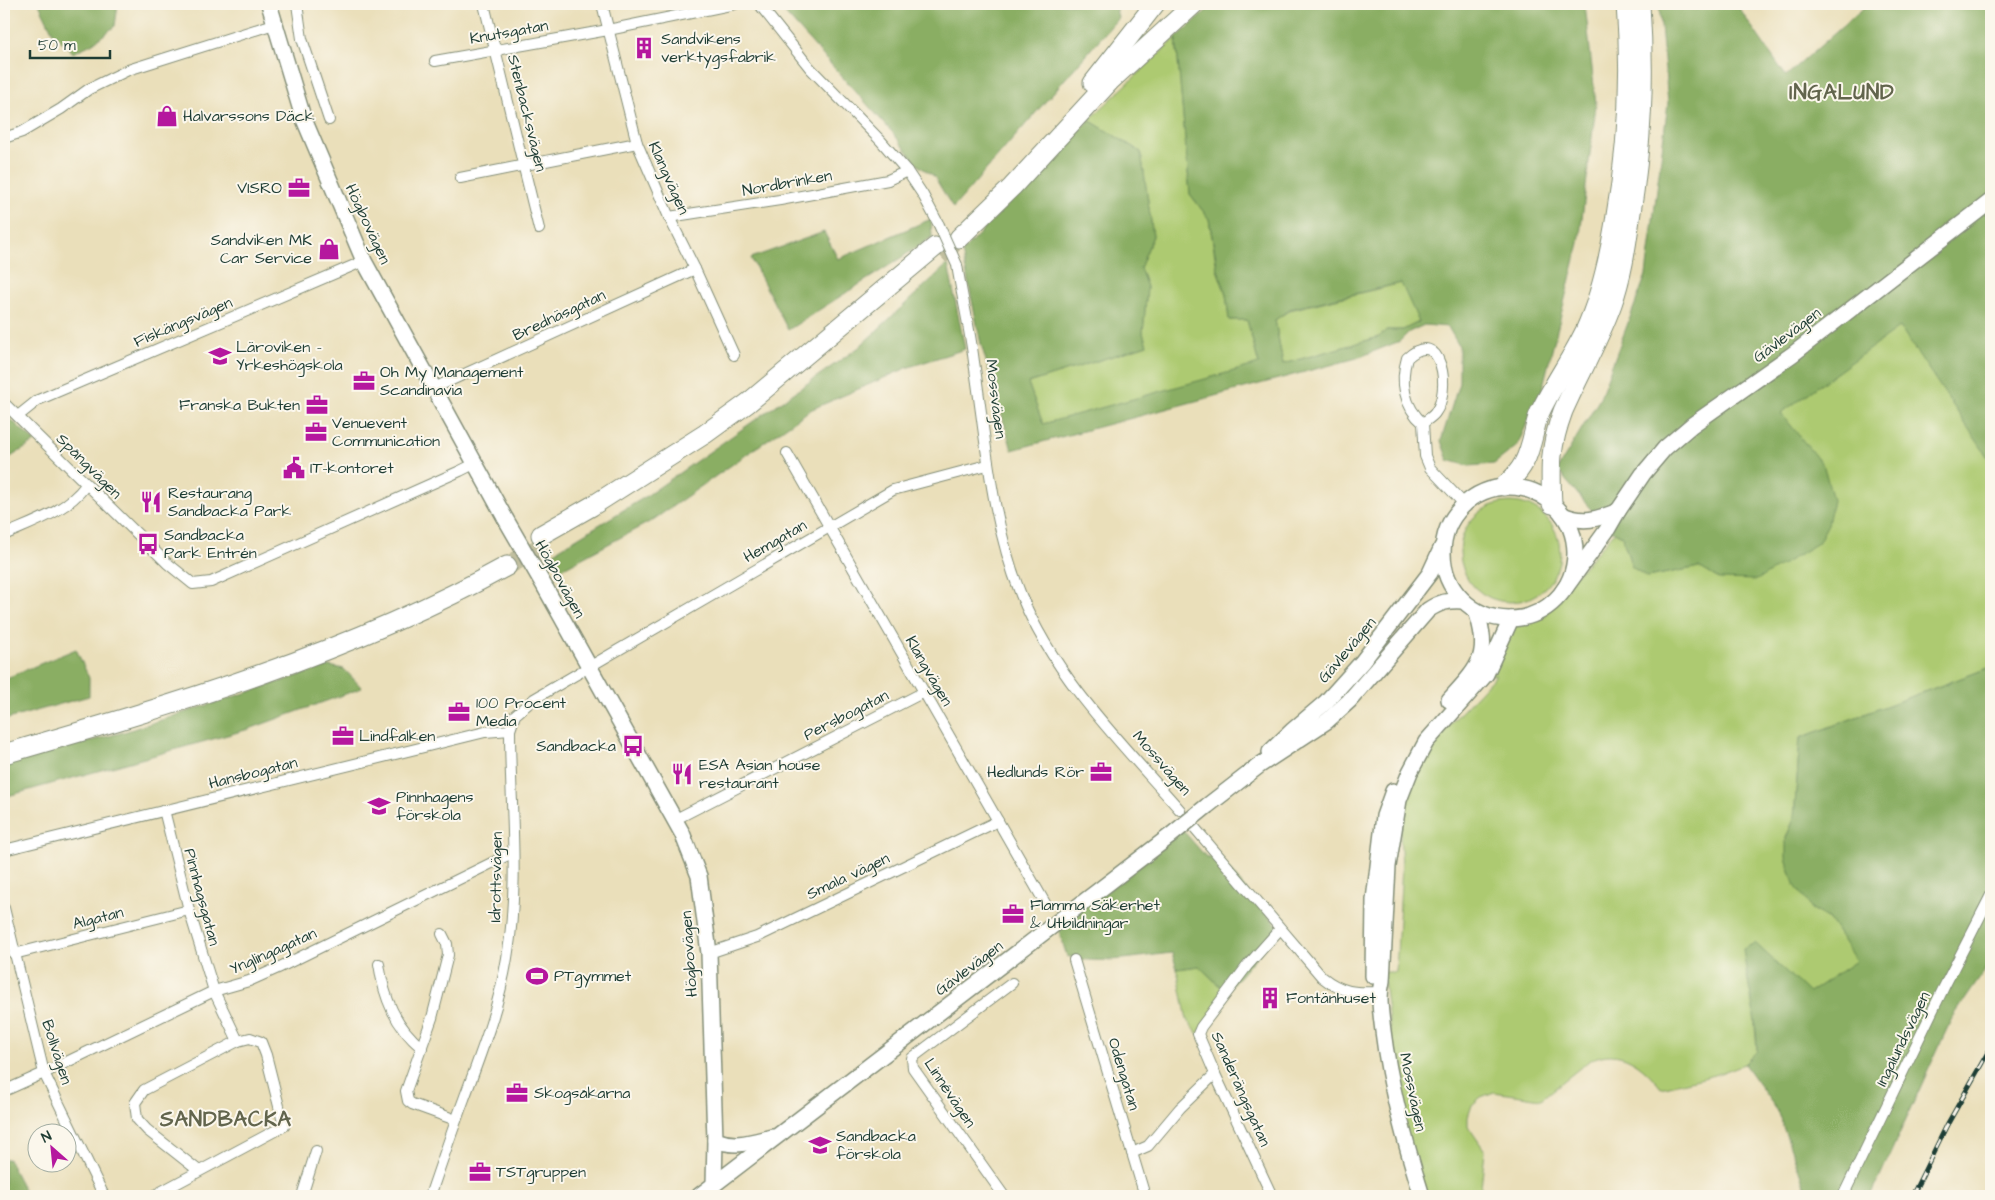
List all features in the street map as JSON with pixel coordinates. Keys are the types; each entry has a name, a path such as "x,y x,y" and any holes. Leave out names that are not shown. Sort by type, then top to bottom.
{"highway":[{"path":"951,231 1007,177 1102,73 1155,4"},
{"path":"1110,81 1169,4"},
{"path":"951,231 1012,187 1110,81 1194,4"},
{"path":"1504,486 1515,476 1527,459 1539,413 1585,331 1598,300 1609,258 1624,174 1628,116 1630,54 1626,4"},
{"path":"1557,509 1550,467 1552,444 1566,404 1612,304 1623,264 1638,173 1643,114 1643,52 1640,4"},
{"path":"543,539 705,434 944,256"},
{"path":"4,743 244,671 350,630 505,561 456,594 354,640 257,677 113,723 4,754"}],"main road":[{"name":"Högbovägen","path":"269,4 303,116 364,262 691,852 699,876 708,953 715,1140 714,1190"},
{"name":"Gävlevägen","path":"1563,590 1607,530 1644,474 1665,448 1692,425 1793,354 1991,201"},
{"path":"1504,486 1531,489 1543,494 1557,509 1572,533 1574,555 1572,573 1563,590 1548,605 1537,612 1511,619 1499,618 1476,611 1463,601 1450,584 1444,569 1443,544 1451,523 1465,505 1477,495 1490,489 1504,486"},
{"path":"1557,509 1584,521 1597,519 1618,511"},
{"name":"Gävlevägen","path":"1260,765 1293,730 1326,702 1362,662 1430,573 1443,544"},
{"name":"Gävlevägen","path":"699,1196 714,1190 779,1135 1260,765 1328,721 1349,701 1428,610 1439,603 1450,600 1463,601"},
{"name":"Mossvägen","path":"1450,706 1479,662 1483,640 1481,625 1476,611"},
{"name":"Mossvägen","path":"1422,1196 1403,1136 1384,1037 1379,992 1373,981 1372,936 1374,900 1384,816 1396,778 1422,731 1486,674 1511,619"},
{"path":"715,1140 727,1145 779,1135"}],"street":[{"path":"297,4 302,39 329,120"},
{"name":"Stenbacksvägen","path":"484,4 539,229"},
{"name":"Klangvägen","path":"602,4 637,143 734,355"},
{"name":"Knutsgatan","path":"435,61 608,30 735,4"},
{"name":"Mossvägen","path":"759,4 810,68 881,141 907,171 951,231 944,256 974,361 987,465 1006,551 1022,596 1036,625 1064,672 1094,712 1180,810"},
{"path":"4,138 22,132 61,109 89,89 128,70 274,24"},
{"path":"460,178 637,143"},
{"name":"Nordbrinken","path":"669,216 780,200 888,180 907,171"},
{"name":"Fiskängsvägen","path":"18,416 38,400 364,262"},
{"name":"Brednäsgatan","path":"434,388 695,269"},
{"path":"1423,423 1435,413 1443,387 1443,375 1438,357 1428,349 1421,349 1407,358 1404,387 1408,403 1415,416 1423,423 1424,456 1430,468 1465,505"},
{"name":"Spångvägen","path":"4,403 86,485 184,578 193,584 211,582 460,472 476,463"},
{"name":"Klangvägen","path":"787,453 1045,903"},
{"name":"Hemgatan","path":"590,667 893,490 987,465"},
{"path":"4,535 66,506 78,496 86,485"},
{"name":"Idrottsvägen","path":"430,1196 484,1044 502,982 512,921 510,730 512,723 521,709 534,699 590,667"},
{"name":"Persbogatan","path":"674,820 924,692"},
{"name":"Hansbogatan","path":"4,850 485,732 510,730"},
{"name":"Pinnhagsgatan","path":"164,810 189,910 214,991 238,1041"},
{"name":"Smala vägen","path":"708,953 757,937 998,821"},
{"path":"1194,828 1309,964 1333,986 1344,991 1360,993 1379,992"},
{"name":"Ynglingagatan","path":"4,1091 44,1074 214,991 249,981 278,968 512,852"},
{"name":"Ingalundsvägen","path":"1843,1196 1991,895"},
{"name":"Bollvägen","path":"4,908 44,1074 104,1196"},
{"name":"Algatan","path":"14,954 189,910"},
{"name":"Sanderängsgatan","path":"1272,1196 1198,1034 1247,966 1280,929"},
{"path":"442,934 447,944 448,954 432,1018 406,1091 408,1101 412,1104 456,1120"},
{"name":"Odengatan","path":"1074,960 1145,1196"},
{"path":"379,964 388,1004 400,1026 411,1040 422,1048"},
{"name":"Linnévägen","path":"1004,1196 913,1068 911,1061 912,1058 1012,983"},
{"path":"153,1196 284,1126 261,1042 250,1038 238,1041 144,1090 135,1103 137,1119 147,1130 199,1171"},
{"path":"1132,1154 1148,1146 1180,1108 1215,1074"},
{"path":"302,1196 316,1151"}],"green space":[{"path":"39,4 118,4 115,26 93,43 73,53 53,33"},
{"path":"784,4 1115,4 1118,18 953,208 934,176 919,166 893,133 782,10"},
{"path":"1214,4 1585,4 1596,105 1579,243 1542,390 1517,446 1494,464 1469,466 1448,460 1441,441 1459,383 1459,346 1448,327 1424,325 1409,332 1400,341 1357,358 1012,450 981,344 962,252 1089,120 1141,152 1153,236 1140,268 1147,287 1143,333 1147,345 1028,383 1043,424 1259,364 1247,320 1229,320 1226,294 1218,270 1209,219 1190,194 1176,38","holes":["1401,283 1419,322 1403,330 1386,330 1379,337 1283,364 1275,320 1290,309"]},
{"path":"1659,4 1736,4 1786,76 1868,4 1991,4 1991,462 1900,327 1781,413 1824,467 1833,500 1828,524 1818,543 1757,580 1719,579 1699,567 1647,577 1632,567 1622,536 1607,528 1557,470 1599,400 1646,275 1668,103"},
{"path":"1176,38 1190,194 1209,219 1217,270 1226,294 1229,320 1247,320 1259,365 1043,424 1028,383 1147,345 1143,333 1147,287 1140,268 1153,236 1141,152 1089,120"},
{"path":"931,219 932,237 788,330 751,258 824,232 838,259"},
{"path":"948,264 965,349 909,367 810,410 653,520 560,570 551,554 645,497 858,348"},
{"path":"1402,283 1419,322 1403,330 1386,330 1379,337 1283,364 1275,320 1290,310"},
{"path":"1900,326 1991,457 1991,667 1800,738 1794,819 1786,838 1811,909 1829,919 1857,961 1809,993 1746,972 1753,1000 1757,1051 1744,1064 1715,1075 1661,1088 1647,1072 1630,1060 1621,1056 1611,1055 1590,1060 1541,1099 1494,1092 1481,1097 1472,1105 1468,1117 1468,1126 1485,1151 1480,1196 1456,1196 1452,1192 1455,1196 1422,1196 1403,1136 1383,972 1396,972 1402,866 1400,833 1409,792 1425,759 1451,723 1496,675 1486,674 1511,619 1527,617 1549,605 1615,532 1622,536 1632,567 1647,577 1699,567 1719,579 1793,430 1781,413"},
{"path":"4,413 35,442 4,461"},
{"path":"1510,502 1520,503 1538,510 1552,524 1559,542 1559,562 1552,580 1538,594 1520,601 1510,602 1500,601 1482,594 1468,580 1461,562 1460,552 1461,542 1468,524 1482,510 1500,503"},
{"path":"76,649 89,678 89,696 4,720 4,679"},
{"path":"329,666 344,669 362,688 249,729 4,797 4,764 124,732"},
{"path":"1991,667 1991,962 1951,1020 1871,1196 1808,1196 1777,1110 1744,1064 1757,1051 1757,1038 1743,949 1755,943 1809,993 1856,961 1829,919 1812,909 1794,884 1786,858 1786,838 1794,819 1800,738"},
{"path":"1180,827 1207,858 1219,858 1280,929 1226,992 1199,966 1177,969 1172,953 1105,960 1079,959 1067,956 1060,935 1059,921"},
{"path":"1199,966 1226,992 1198,1034 1187,1020 1177,969"},
{"path":"4,1159 8,1159 27,1196 4,1196"}],"tunnel":[{"path":"940,256 959,238"},
{"path":"507,566 546,544"}],"railway":[{"path":"1912,1196 1947,1125 1991,1047"}],"place":[{"name":"Sandvikens verktygsfabrik","path":"644,48"},
{"name":"Halvarssons Däck","path":"167,116"},
{"name":"VISRO","path":"299,188"},
{"name":"Sandviken MK Car Service","path":"329,249"},
{"name":"Läroviken - Yrkeshögskola","path":"220,356"},
{"name":"Oh My Management Scandinavia","path":"364,381"},
{"name":"Franska Bukten","path":"317,405"},
{"name":"Venuevent Communication","path":"316,432"},
{"name":"IT-kontoret","path":"294,468"},
{"name":"Restaurang Sandbacka Park","path":"151,502"},
{"name":"Sandbacka Park Entrén","path":"148,544"},
{"name":"100 Procent Media","path":"459,712"},
{"name":"Lindfalken","path":"343,736"},
{"name":"Sandbacka","path":"633,746"},
{"name":"Hedlunds Rör","path":"1101,772"},
{"name":"ESA Asian house restaurant","path":"682,774"},
{"name":"Pinnhagens förskola","path":"379,806"},
{"name":"Flamma Säkerhet & Utbildningar","path":"1013,914"},
{"name":"PTgymmet","path":"537,976"},
{"name":"Fontänhuset","path":"1270,998"},
{"name":"Skogsåkarna","path":"517,1093"},
{"name":"Sandbacka förskola","path":"820,1145"},
{"name":"TSTgruppen","path":"480,1172"}],"district":[{"name":"INGALUND","path":"1842,92"},
{"name":"SANDBACKA","path":"226,1119"}]}
